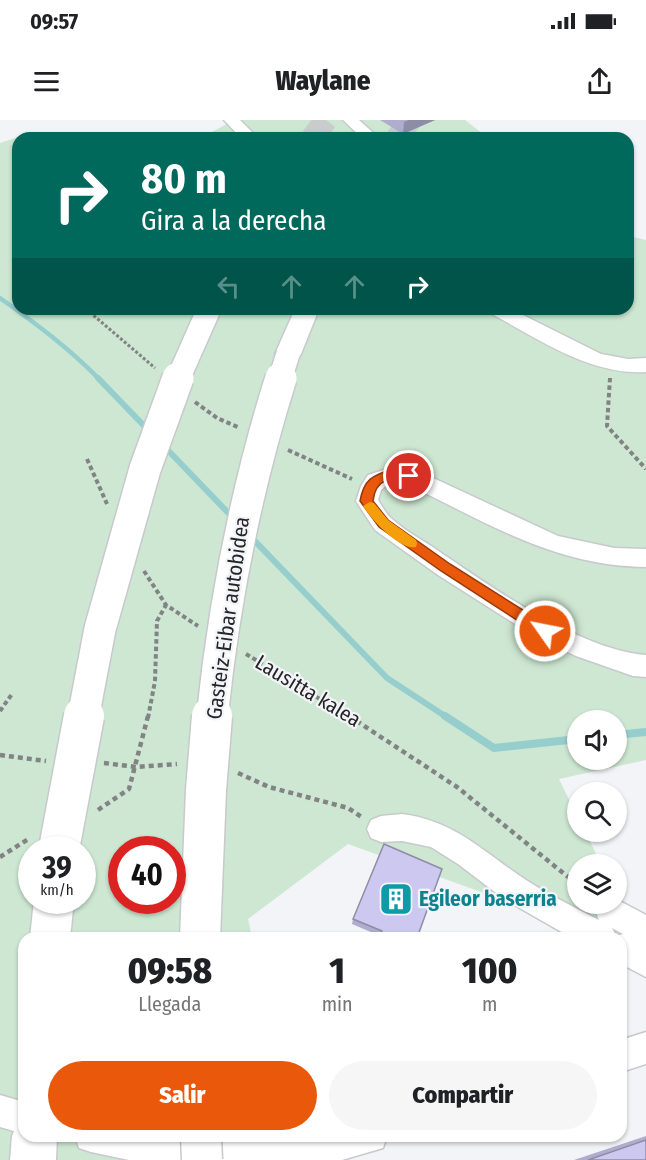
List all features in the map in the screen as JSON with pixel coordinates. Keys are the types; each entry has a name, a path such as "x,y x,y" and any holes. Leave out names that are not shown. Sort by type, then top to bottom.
{"highway":[{"path":"49,836 103,618 145,469 178,376 206,315"},
{"name":"Gasteiz-Eibar autobidea","path":"200,932 201,873 221,638 235,552 267,416 288,354 304,315"},
{"path":"51,932 53,914"},
{"path":"33,1160 34,1142"},
{"path":"201,1142 202,1160"}],"street":[{"path":"231,120 244,132"},
{"path":"350,120 364,132"},
{"path":"508,315 596,360 628,366 646,365"},
{"path":"646,558 624,560 582,552 532,535 409,476 392,474 379,478 368,488 366,501 383,524 446,568 545,631 576,646 633,665 646,666"},
{"path":"381,829 401,826 449,839 514,889 591,932"},
{"path":"616,914 646,931"},
{"path":"627,951 646,962"},
{"path":"627,1054 646,1048"},
{"path":"0,1111 18,1116"},
{"path":"121,1142 172,1152 219,1153 291,1150 348,1142"}],"path":[{"path":"93,315 161,374"},
{"path":"610,363 607,426 646,469"},
{"path":"192,399 217,418 249,432"},
{"path":"287,449 368,488"},
{"path":"87,459 112,512"},
{"path":"142,568 166,605 202,628"},
{"path":"94,812 129,789 155,681 157,621 166,605"},
{"name":"Lausitta kalea","path":"240,651 365,726 458,787 567,876"},
{"path":"0,711 12,694"},
{"path":"136,767 187,764"},
{"path":"232,772 243,774 269,787 348,808 381,829"},
{"path":"0,857 18,851"}],"green space":[{"path":"234,120 465,120 480,132 212,132"},
{"path":"12,139 12,315 634,315 634,237 646,240 646,760 627,764 627,710 567,710 567,770 600,770 559,779 567,795 567,842 590,842 596,854 567,854 567,914 626,914 644,952 627,942 627,932 591,932 348,844 248,919 251,932 18,932 18,1142 305,1142 310,1160 0,1160 0,143"}],"building":[{"name":"Egileor baserria","path":"384,844 442,869 419,932 382,932 353,919"},
{"path":"646,1140 646,1160 588,1160"}],"waterway":[{"path":"0,298 12,307"},
{"path":"24,315 64,346 98,378"},
{"path":"98,378 150,432"},
{"path":"162,444 235,520"},
{"path":"249,535 387,678 448,718"},
{"path":"445,716 494,748 567,740"},
{"path":"627,734 646,732"}],"tunnel":[{"path":"317,132 326,120"},
{"path":"401,132 410,120"}],"slow traffic":[{"path":"370,506 383,524 411,543"}],"place":[{"name":"Egileor baserria","path":"396,899"}],"route":[{"path":"409,476 392,474 379,478 368,488 366,501 383,524 446,568 545,631"}]}
